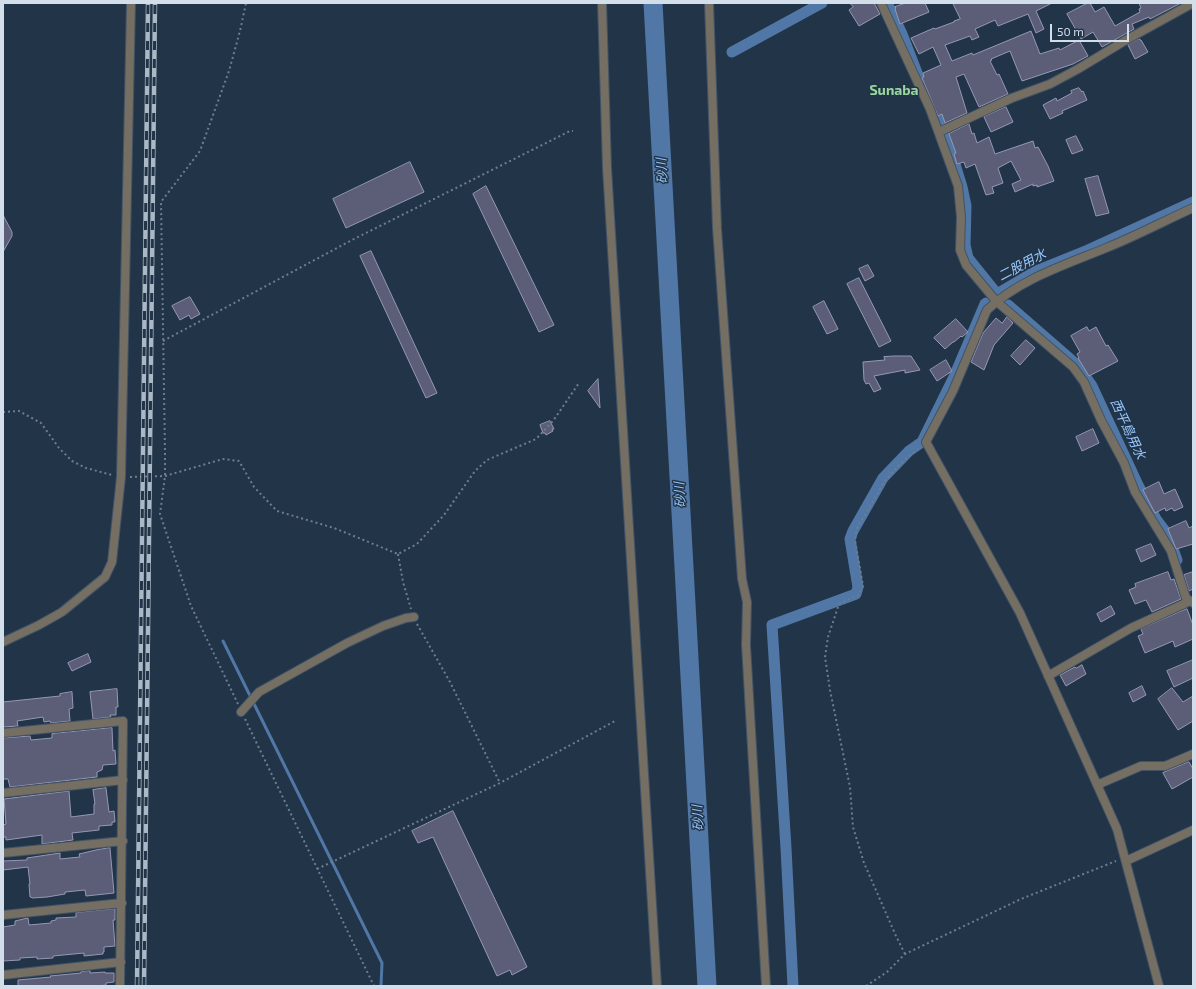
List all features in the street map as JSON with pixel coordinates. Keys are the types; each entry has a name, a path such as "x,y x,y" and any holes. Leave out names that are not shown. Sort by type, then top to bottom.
{"street":[{"path":"3,642 62,612 105,577 112,562 121,477 131,3"},
{"path":"602,3 608,168 657,986"},
{"path":"709,3 717,228 742,579 748,602 746,646 766,986"},
{"path":"881,3 930,109 958,186 961,217 960,250 966,265 996,301 1073,367 1084,382 1101,420 1124,463 1135,492 1172,551 1186,598 1191,601"},
{"path":"939,132 1012,98 1050,84 1193,3"},
{"path":"1159,986 1117,829 1020,613 926,442 954,391 987,310 996,301 1041,275 1108,247 1193,208"},
{"path":"1048,676 1131,628 1191,601"},
{"path":"241,712 259,692 383,626 406,618 414,617"},
{"path":"3,733 123,721 120,986"},
{"path":"1097,785 1141,766 1165,766 1193,754"},
{"path":"3,792 123,780"},
{"path":"1125,859 1193,830"},
{"path":"3,853 122,841"},
{"path":"3,915 122,903"},
{"path":"3,975 121,962"}],"path":[{"path":"246,3 229,71 200,151 161,202 165,476 160,514 191,606 374,986"},
{"path":"163,341 352,240 572,131"},
{"path":"3,412 19,411 41,423 59,448 72,461 86,468 121,477 165,476 223,459 239,461 254,487 277,511 334,528 398,554 417,544 444,515 475,471 487,460 536,439 553,421 580,383"},
{"path":"905,954 864,863 853,827 850,787 830,690 825,657 828,637 839,604 859,595 863,586 854,540 857,528 886,480 900,464 926,442"},
{"path":"398,554 403,582 414,617 450,682 500,783"},
{"path":"317,869 500,783 615,721"},
{"path":"866,986 887,972 905,954 1021,899 1125,859"}],"building":[{"path":"850,3 874,3 880,14 859,26 849,10 853,7"},
{"path":"906,3 925,3 929,12 900,24 895,7"},
{"path":"953,3 1052,3 1036,11 1044,29 1036,33 1028,14 998,26 995,20 975,29 979,37 972,40 970,36 945,45 952,61 972,53 973,55 1031,31 1040,54 1059,48 1060,50 1079,40 1088,56 1073,64 1022,81 1010,51 991,59 992,60 990,61 997,75 999,74 1008,94 979,107 964,74 956,77 967,113 945,123 942,114 938,116 922,78 924,77 923,73 941,65 933,47 919,54 911,38 960,19"},
{"path":"1090,3 1095,12 1104,7 1115,26 1140,12 1139,9 1141,8 1139,3 1181,3 1150,19 1149,17 1132,24 1134,29 1102,47 1093,32 1081,39 1067,14"},
{"path":"1139,39 1148,52 1135,59 1128,45"},
{"path":"1079,88 1082,92 1083,91 1087,100 1062,111 1063,113 1050,119 1043,105 1056,98 1057,101 1072,93 1071,91"},
{"path":"1006,107 1013,122 991,132 984,117"},
{"path":"969,124 977,143 989,137 995,154 1033,141 1035,148 1038,147 1048,166 1054,181 1037,187 1037,185 1033,186 1033,184 1015,192 1012,184 1021,180 1011,161 998,168 1003,183 992,187 994,193 986,195 975,164 966,168 964,162 957,164 954,154 956,153 949,134"},
{"path":"1076,136 1083,150 1072,154 1066,140"},
{"path":"410,162 424,192 346,228 333,199"},
{"path":"1098,176 1109,213 1096,216 1085,179"},
{"path":"486,186 554,325 539,332 473,194"},
{"path":"3,215 12,232 12,236 3,252"},
{"path":"371,251 437,393 426,398 360,256"},
{"path":"868,265 874,276 865,281 859,269"},
{"path":"859,278 891,341 879,347 847,284"},
{"path":"190,297 200,314 191,319 189,315 180,320 172,306"},
{"path":"824,301 838,329 827,334 813,307"},
{"path":"1007,317 1013,323 994,345 984,370 971,362 983,333 996,318 1002,323"},
{"path":"956,319 968,332 945,349 934,338"},
{"path":"1087,327 1089,331 1096,327 1106,346 1108,345 1118,361 1089,376 1078,358 1077,354 1080,352 1071,336"},
{"path":"1026,340 1035,348 1020,365 1011,356"},
{"path":"911,356 920,370 905,373 905,370 874,376 881,389 874,392 869,383 866,384 864,380 863,362 885,360 884,357"},
{"path":"946,360 952,371 937,381 930,370"},
{"path":"598,379 600,408 588,391"},
{"path":"550,421 554,429 546,435 543,433 540,425"},
{"path":"1093,429 1099,443 1082,451 1076,437"},
{"path":"1159,482 1164,494 1175,489 1183,507 1174,511 1172,508 1166,511 1165,508 1155,513 1143,490"},
{"path":"1186,521 1189,528 1193,526 1193,544 1176,549 1168,529"},
{"path":"1151,544 1156,555 1141,562 1136,550"},
{"path":"1168,572 1171,580 1174,579 1181,599 1152,612 1146,600 1135,604 1129,590 1136,587 1135,584"},
{"path":"1193,572 1193,589 1189,591 1184,575"},
{"path":"1111,606 1115,614 1101,622 1097,614"},
{"path":"1187,609 1193,625 1193,639 1175,647 1173,641 1145,653 1138,636 1143,634 1141,629"},
{"path":"88,654 91,662 72,671 68,663"},
{"path":"1193,660 1193,678 1174,687 1167,671"},
{"path":"1082,665 1086,674 1066,686 1060,675"},
{"path":"1142,686 1146,695 1133,702 1129,693"},
{"path":"1172,688 1183,702 1193,696 1193,721 1178,730 1158,699"},
{"path":"117,689 118,707 116,707 116,715 93,719 90,692"},
{"path":"72,692 73,708 69,709 70,721 51,723 50,721 44,722 43,717 17,721 18,726 3,727 3,702 60,696 60,694"},
{"path":"112,728 113,751 115,750 116,764 103,765 102,770 97,772 97,777 10,787 8,779 3,779 3,738 30,736 31,740 52,738 52,734"},
{"path":"1189,762 1193,769 1193,777 1172,789 1163,773"},
{"path":"106,788 109,812 114,811 115,822 112,822 112,825 99,826 99,830 72,833 73,840 42,844 42,835 6,840 6,837 3,837 3,825 6,824 4,799 69,791 71,817 94,814 95,804 93,790"},
{"path":"453,811 527,967 512,975 510,970 497,976 433,837 418,843 412,831"},
{"path":"110,848 114,893 86,896 85,890 65,892 65,894 47,897 32,898 30,897 28,867 3,870 3,861 27,860 27,858 60,853 60,859 80,857 79,854"},
{"path":"115,909 115,920 113,920 115,946 104,947 103,954 84,956 84,953 53,956 53,958 20,958 20,960 3,961 3,927 15,925 15,921 28,918 29,925 51,923 51,921 56,920 56,918 76,917 76,913"},
{"path":"90,971 90,973 114,973 114,982 98,986 18,986 18,980"}],"waterway":[{"name":"砂川","path":"653,3 707,986"},
{"name":"二股用水","path":"732,52 822,3"},
{"name":"二股用水","path":"887,3 902,34 919,78"},
{"name":"二股用水","path":"930,102 941,123"},
{"name":"二股用水","path":"947,138 962,187 966,206 965,245 968,258 997,294 1036,271 1088,250 1193,202"},
{"path":"793,986 772,625 856,594 858,587 850,539 853,531 883,478 909,451 922,442 954,377 986,303"},
{"name":"西平島用水","path":"1008,305 1077,365 1092,386 1138,485 1156,519 1168,535 1177,560"},
{"path":"223,641 382,963 381,986"}],"railway":[{"path":"137,986 148,3"},
{"path":"144,986 155,3"}],"district":[{"name":"Sunaba","path":"894,90"}]}
